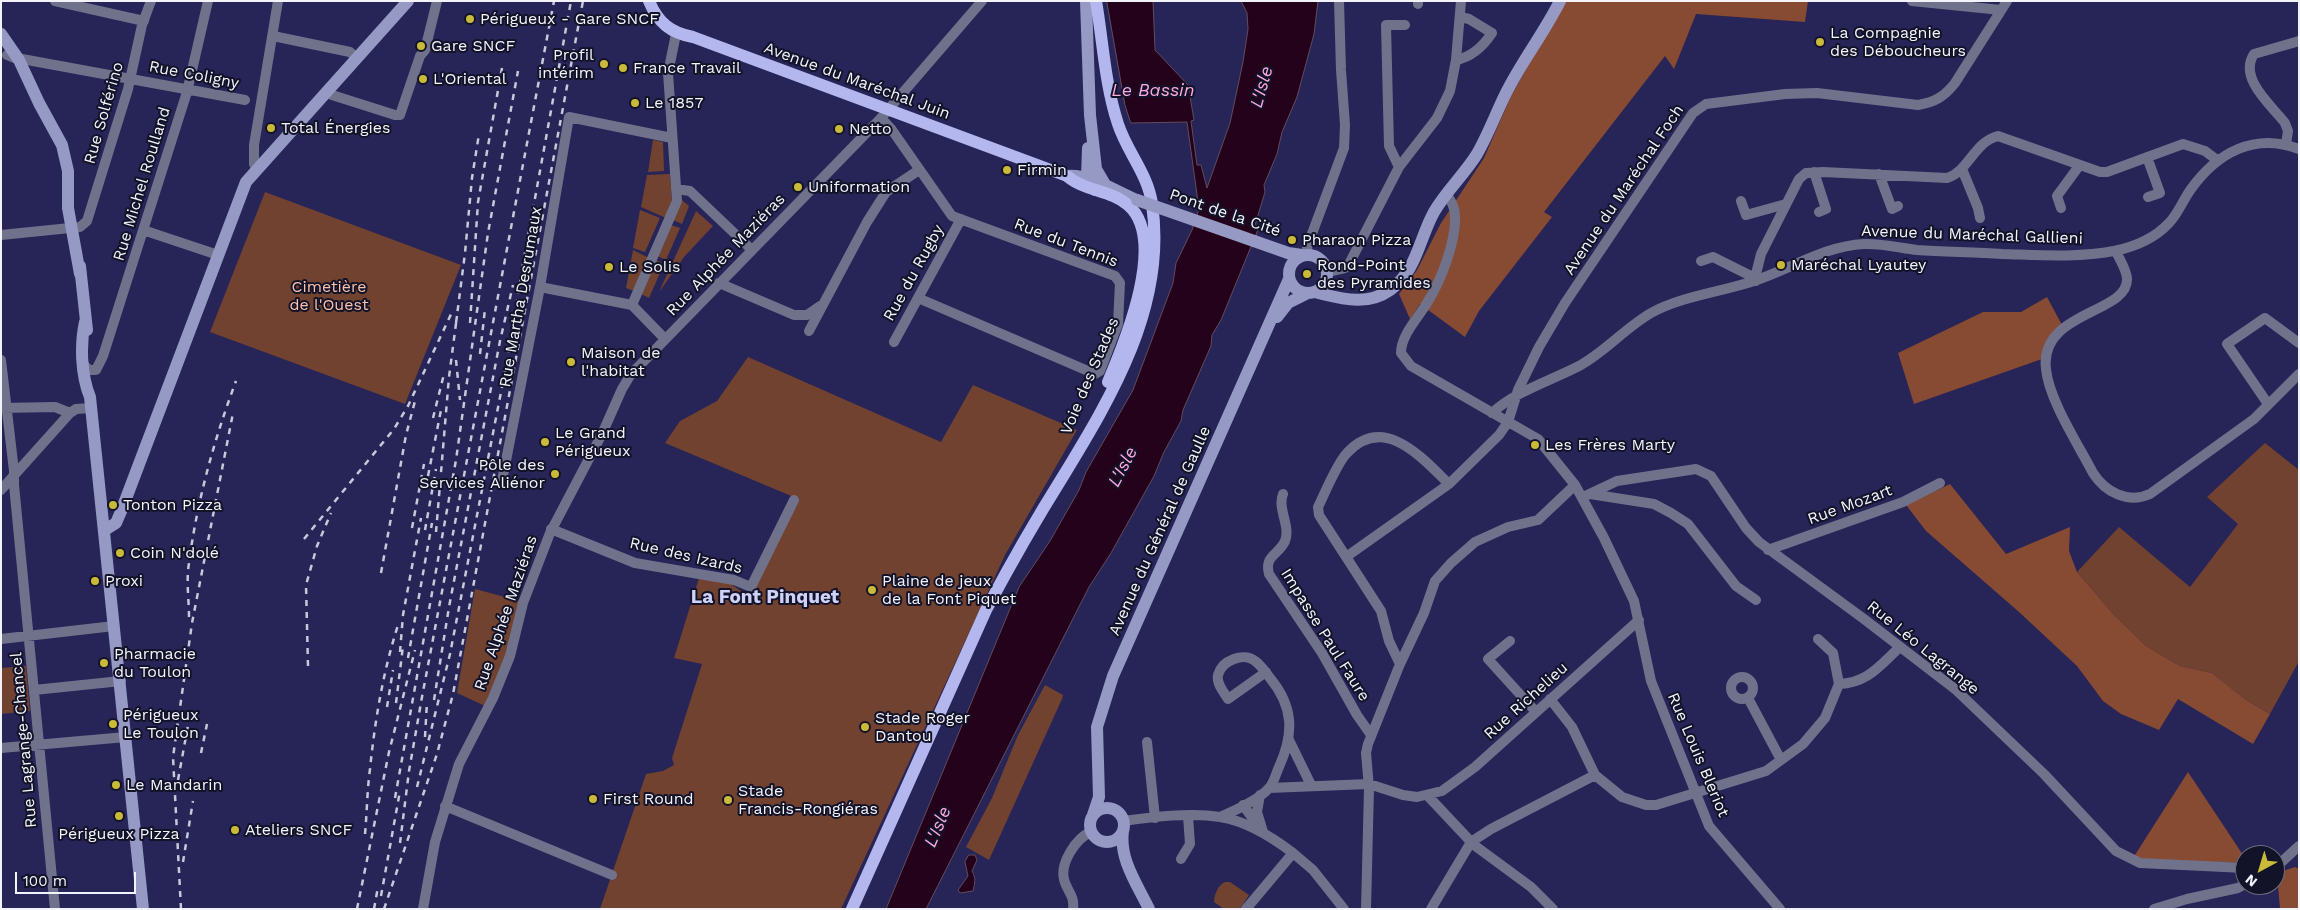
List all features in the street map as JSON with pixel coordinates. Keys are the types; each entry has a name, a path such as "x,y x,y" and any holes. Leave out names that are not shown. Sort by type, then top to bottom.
{"main road":[{"path":"105,530 116,523 246,182 408,1"},
{"path":"649,1 658,16 676,34"},
{"path":"1086,1 1090,115 1082,173 1101,188"},
{"name":"Voie des Stades","path":"852,909 978,628 1006,573 1105,407 1130,352 1147,298 1154,238 1153,204 1150,190 1142,171 1122,134 1115,114 1096,1"},
{"path":"1356,300 1344,297 1329,284 1323,261 1313,255 1305,255 1292,262 1289,276 1296,289 1343,300 1356,300 1369,300 1388,291 1406,274 1419,250 1428,223 1446,195 1477,154 1507,92 1560,1"},
{"path":"1,34 6,50 25,86 39,103 62,145 69,182 74,195 74,227 88,336 91,402 143,909"},
{"name":"Avenue du Maréchal Juin","path":"676,34 693,37 885,114 1082,173 1074,182 1101,188 1138,203"},
{"name":"Avenue du Maréchal Juin","path":"1101,188 1123,200 1138,203"},
{"name":"Voie des Stades","path":"1061,479 1106,387 1122,348 1137,299 1144,254 1143,228 1136,213 1123,200"},
{"name":"Pont de la Cité","path":"1138,203 1253,243 1288,253 1305,255"},
{"name":"Pont de la Cité","path":"1253,243 1276,257 1289,276"},
{"path":"1311,293 1322,287 1327,275"},
{"name":"Avenue du Général de Gaulle","path":"1093,815 1099,796 1097,728 1113,676 1268,329 1289,276"},
{"name":"Avenue du Général de Gaulle","path":"1268,329 1288,303 1311,293"},
{"name":"Avenue du Général de Gaulle","path":"1097,751 1107,796 1121,821 1122,848 1131,873 1149,909"},
{"path":"1101,809 1121,821 1116,840 1104,842 1096,839 1091,832 1089,823 1093,815 1101,809"},
{"name":"Avenue du Général de Gaulle","path":"1104,842 1131,873"}],"street":[{"path":"55,1 144,21"},
{"name":"Rue Solférino","path":"74,227 85,224 88,218 151,1"},
{"name":"Rue Michel Roulland","path":"88,368 98,368 103,356 187,88 208,1"},
{"path":"256,169 254,164 254,146 278,1"},
{"path":"328,91 332,95 400,115 420,56 425,50 437,1"},
{"name":"Rue Alphée Maziéras","path":"423,909 435,842 459,764 493,698 510,656 523,603 551,529 602,434 622,389 632,374 665,339 885,114 982,1"},
{"path":"1305,255 1344,148 1345,126 1339,1"},
{"path":"1327,275 1345,268 1349,264 1399,167 1437,118 1443,107 1454,79 1461,1"},
{"path":"1912,1 2004,6"},
{"name":"Avenue du Maréchal Foch","path":"1516,397 1539,347 1565,303 1693,113 1700,106 1785,94 1817,93 1918,105 1932,102 1945,95 1955,84 2004,6"},
{"path":"1456,60 1467,57 1478,49 1492,33 1469,19 1460,17"},
{"path":"1399,167 1389,146 1386,25 1405,25"},
{"path":"632,305 677,201 668,73 676,34"},
{"path":"273,36 350,52 357,58"},
{"path":"2286,144 2288,131 2285,123 2254,84 2249,75 2248,67 2254,54 2265,49 2299,41"},
{"name":"Rue Coligny","path":"6,50 22,58 245,100"},
{"path":"885,114 892,130 952,216 961,219"},
{"name":"Rue Martha Desrumaux","path":"502,481 540,287 569,117 672,138"},
{"path":"1701,261 1713,256 1756,279 1761,254 1799,179 1806,173 1879,174 1947,178 1957,175 1987,138 1998,136 2093,172 2107,172 2183,144 2205,151 2217,160"},
{"name":"Avenue du Maréchal Gallieni","path":"1492,413 1516,397 1579,366 1652,313 1756,279 1830,250 1865,244 1917,250 2037,255 2083,256 2116,251 2142,243 2171,222 2190,190 2217,160 2239,148 2267,143 2286,144 2299,149"},
{"path":"2147,157 2160,193 2148,197"},
{"path":"2061,208 2057,196 2079,166"},
{"path":"1962,169 1978,208 1980,218"},
{"path":"809,332 867,222 886,192 919,170"},
{"path":"1814,172 1826,209 1820,212"},
{"path":"1879,174 1892,209 1898,206"},
{"path":"676,190 690,191 752,250"},
{"name":"Rue Louis Bleriot","path":"1446,195 1454,206 1456,215 1445,266 1429,301 1404,338 1401,346 1404,360 1411,366 1538,439 1575,485 1586,495 1630,594 1639,620 1651,681 1709,826 1780,909"},
{"path":"1741,201 1746,215 1786,204"},
{"name":"Rue du Rugby","path":"894,342 961,219"},
{"name":"Rue du Tennis","path":"918,298 1095,374 1100,371 1118,324 1120,283 1115,276 961,219"},
{"path":"1,235 74,227"},
{"path":"143,230 218,255"},
{"path":"2116,251 2127,277 2126,286 2120,296 2061,330 2052,341 2046,355 2049,385 2100,484 2116,493 2136,499 2150,494 2254,419 2299,374"},
{"path":"719,283 794,315 807,315 823,304"},
{"path":"540,287 632,305 665,339"},
{"path":"2268,404 2227,344 2265,318 2299,342"},
{"name":"Rue Lagrange-Chancel","path":"1,360 4,408 14,477 55,909"},
{"path":"1346,557 1449,484 1499,435 1508,422 1516,397"},
{"path":"1,490 70,414 91,402"},
{"path":"4,408 56,407 70,414"},
{"path":"1400,664 1389,641 1381,611 1319,515 1318,507 1346,453 1360,442 1375,437 1388,438 1402,443 1422,457 1449,484"},
{"name":"Rue Léo Lagrange","path":"1586,495 1617,480 1696,469 1711,476 1746,528 1768,550 1955,690 2044,774 2108,845 2126,858 2140,864 2235,868"},
{"name":"Rue Mozart","path":"1768,550 1903,502 1940,483"},
{"path":"1365,907 1370,784 1366,753 1371,735 1400,664 1424,613 1435,581 1451,563 1475,542 1508,527 1538,520 1575,485"},
{"name":"Impasse Paul Faure","path":"1283,494 1281,500 1287,533 1285,542 1269,560 1267,566 1268,574 1322,653 1352,707 1371,735"},
{"path":"1586,495 1654,504 1671,513 1688,524 1736,586 1756,600"},
{"name":"Rue des Izards","path":"551,529 635,563 734,580 751,587 794,500"},
{"name":"Rue Richelieu","path":"1428,795 1442,791 1453,784 1639,620"},
{"path":"1,639 114,626"},
{"path":"1550,699 1572,727 1596,775 1622,797 1646,805 1656,805 1766,771 1803,744 1825,718 1839,684 1833,653 1818,639"},
{"path":"1510,640 1488,659 1536,712"},
{"path":"1839,684 1853,683 1865,679 1900,647"},
{"path":"1266,672 1228,699 1219,685 1218,674 1226,663 1236,658 1245,657 1255,660 1266,672 1281,691 1291,721 1283,758 1269,788"},
{"path":"34,690 121,681"},
{"path":"1748,698 1781,760"},
{"path":"1,748 126,737"},
{"path":"1288,738 1311,785"},
{"path":"1147,742 1154,818"},
{"path":"1431,909 1471,842 1491,829 1596,775"},
{"path":"1220,817 1244,805 1269,788 1370,784 1403,795 1428,795 1471,842 1531,887 1553,909"},
{"path":"1260,794 1257,812 1263,832"},
{"path":"1244,805 1263,832"},
{"path":"445,806 612,875"},
{"path":"1181,859 1190,844 1188,816"},
{"path":"1121,821 1188,816 1220,817 1263,832 1313,870 1344,909"},
{"path":"1073,909 1073,897 1065,883 1063,871 1079,840 1091,832"},
{"path":"2285,859 2299,846"},
{"path":"1246,909 1293,853"},
{"path":"2154,909 2235,887"}],"green space":[{"path":"653,140 663,142 664,171 648,172"},
{"path":"670,174 672,203 666,218 641,207 647,175"},
{"name":"Cimetière de l'Ouest","path":"265,192 461,265 405,404 210,332"},
{"path":"682,200 689,206 682,224 673,220"},
{"path":"640,210 660,218 645,252 633,248"},
{"path":"696,211 713,226 684,257 659,292"},
{"path":"671,225 680,228 666,260 657,256"},
{"path":"633,250 649,258 634,291 626,288"},
{"path":"656,260 664,264 649,298 641,294"},
{"name":"Plaine de jeux de la Font Piquet","path":"748,357 941,442 973,385 1077,430 1005,555 841,909 600,909 646,774 663,771 674,765 672,758 702,664 674,658 699,578 728,582 751,598 796,498 665,443 680,421 717,401"},
{"path":"2265,443 2299,470 2299,661 2270,714 2246,700 2212,673 2180,666 2146,646 2114,615 2077,572 2119,527 2190,587 2238,524 2207,497"},
{"path":"475,589 520,601 507,655 485,706 457,693"},
{"path":"26,666 30,711 1,714 1,668"},
{"path":"1045,685 1063,695 1062,699 989,860 966,847 992,798 1018,735"},
{"path":"1230,882 1249,895 1240,909 1224,909 1214,902 1220,885"}],"shaded area":[{"path":"1565,1 1808,1 1805,22 1696,14 1674,69 1665,56 1544,212 1552,217 1479,311 1465,337 1420,304 1410,319 1399,294 1417,270 1441,223 1484,158 1511,96"},
{"path":"2047,297 2062,325 2048,339 2042,359 1914,404 1898,353 1983,312 2021,312"},
{"path":"1950,484 2006,554 2070,527 2069,551 2077,572 2114,615 2146,646 2180,666 2212,673 2246,700 2270,714 2253,744 2178,699 2159,730 2121,714 2103,701 2077,666 2019,612 1926,531 1906,505"},
{"path":"2188,772 2236,845 2235,863 2146,861 2133,858"},
{"path":"2295,867 2299,869 2299,909 2280,909 2279,895 2285,895 2285,870"}],"water":[{"path":"1107,1 1153,1 1155,50 1188,85 1194,120 1191,121 1197,165 1201,165 1207,188 1230,123 1243,62 1248,29 1247,13 1241,1 1318,1 1314,34 1297,97 1282,132 1277,154 1264,185 1265,192 1255,225 1259,227 1221,320 1212,335 1211,346 1183,410 1181,421 1164,452 1154,476 1111,553 1089,587 926,909 886,909 1019,587 1050,541 1079,490 1086,472 1133,390 1173,283 1176,263 1192,230 1199,209 1187,122 1131,123 1130,121 1125,105"},
{"path":"969,855 975,855 977,860 972,871 975,878 974,888 973,891 960,893 958,890 968,876 965,862"}],"railway":[{"path":"400,843 409,771 422,697 554,1"},
{"path":"417,787 450,654 509,351 571,1"},
{"path":"384,909 437,754 453,694 583,1"},
{"path":"470,323 478,202 502,68"},
{"path":"395,798 456,460 488,233 518,71"},
{"path":"456,323 472,178 479,134"},
{"path":"434,700 449,607 500,341 513,285"},
{"path":"480,354 485,309"},
{"path":"304,539 394,429 408,406 453,310"},
{"path":"436,532 449,377 457,316"},
{"path":"456,360 460,400"},
{"path":"433,418 444,374"},
{"path":"189,617 188,570 192,540 220,426 236,381"},
{"path":"381,573 406,435 415,401"},
{"path":"428,476 441,410"},
{"path":"181,909 173,757 192,623 233,413"},
{"path":"412,528 424,464"},
{"path":"425,530 436,469"},
{"path":"308,666 306,585 317,546 331,513"},
{"path":"400,652 403,615 421,518"},
{"path":"408,658 432,523"},
{"path":"365,834 369,777 377,714 388,660 398,625"},
{"path":"396,703 403,646"},
{"path":"357,909 389,752 415,650"},
{"path":"387,707 393,670"},
{"path":"425,737 427,702"},
{"path":"178,780 189,720"},
{"path":"201,753 207,724"},
{"path":"381,896 400,791"},
{"path":"183,862 193,801"},
{"path":"374,909 378,887"}],"place":[{"name":"Périgueux - Gare SNCF","path":"470,19"},
{"name":"La Compagnie des Déboucheurs","path":"1820,42"},
{"name":"Gare SNCF","path":"421,46"},
{"name":"Profil intérim","path":"604,64"},
{"name":"France Travail","path":"623,68"},
{"name":"L'Oriental","path":"423,79"},
{"name":"Le 1857","path":"635,103"},
{"name":"Total Énergies","path":"271,128"},
{"name":"Netto","path":"839,129"},
{"name":"Firmin","path":"1007,170"},
{"name":"Uniformation","path":"798,187"},
{"name":"Pharaon Pizza","path":"1292,240"},
{"name":"Maréchal Lyautey","path":"1781,265"},
{"name":"Le Solis","path":"609,267"},
{"name":"Rond-Point des Pyramides","path":"1307,274"},
{"name":"Maison de l'habitat","path":"571,362"},
{"name":"Le Grand Périgueux","path":"545,442"},
{"name":"Les Frères Marty","path":"1535,445"},
{"name":"Pôle des Services Aliénor","path":"555,474"},
{"name":"Tonton Pizza","path":"113,505"},
{"name":"Coin N'dolé","path":"120,553"},
{"name":"Proxi","path":"95,581"},
{"name":"Plaine de jeux de la Font Piquet","path":"872,590"},
{"name":"Pharmacie du Toulon","path":"104,663"},
{"name":"Périgueux Le Toulon","path":"113,724"},
{"name":"Stade Roger Dantou","path":"865,727"},
{"name":"Le Mandarin","path":"116,785"},
{"name":"First Round","path":"593,799"},
{"name":"Stade Francis-Rongiéras","path":"728,800"},
{"name":"Périgueux Pizza","path":"119,816"},
{"name":"Ateliers SNCF","path":"235,830"}],"district":[{"name":"La Font Pinquet","path":"765,597"}],"water label":[{"name":"L'Isle","path":"1262,87"},
{"name":"Le Bassin","path":"1153,91"},
{"name":"L'Isle","path":"1123,467"},
{"name":"L'Isle","path":"938,827"}]}
